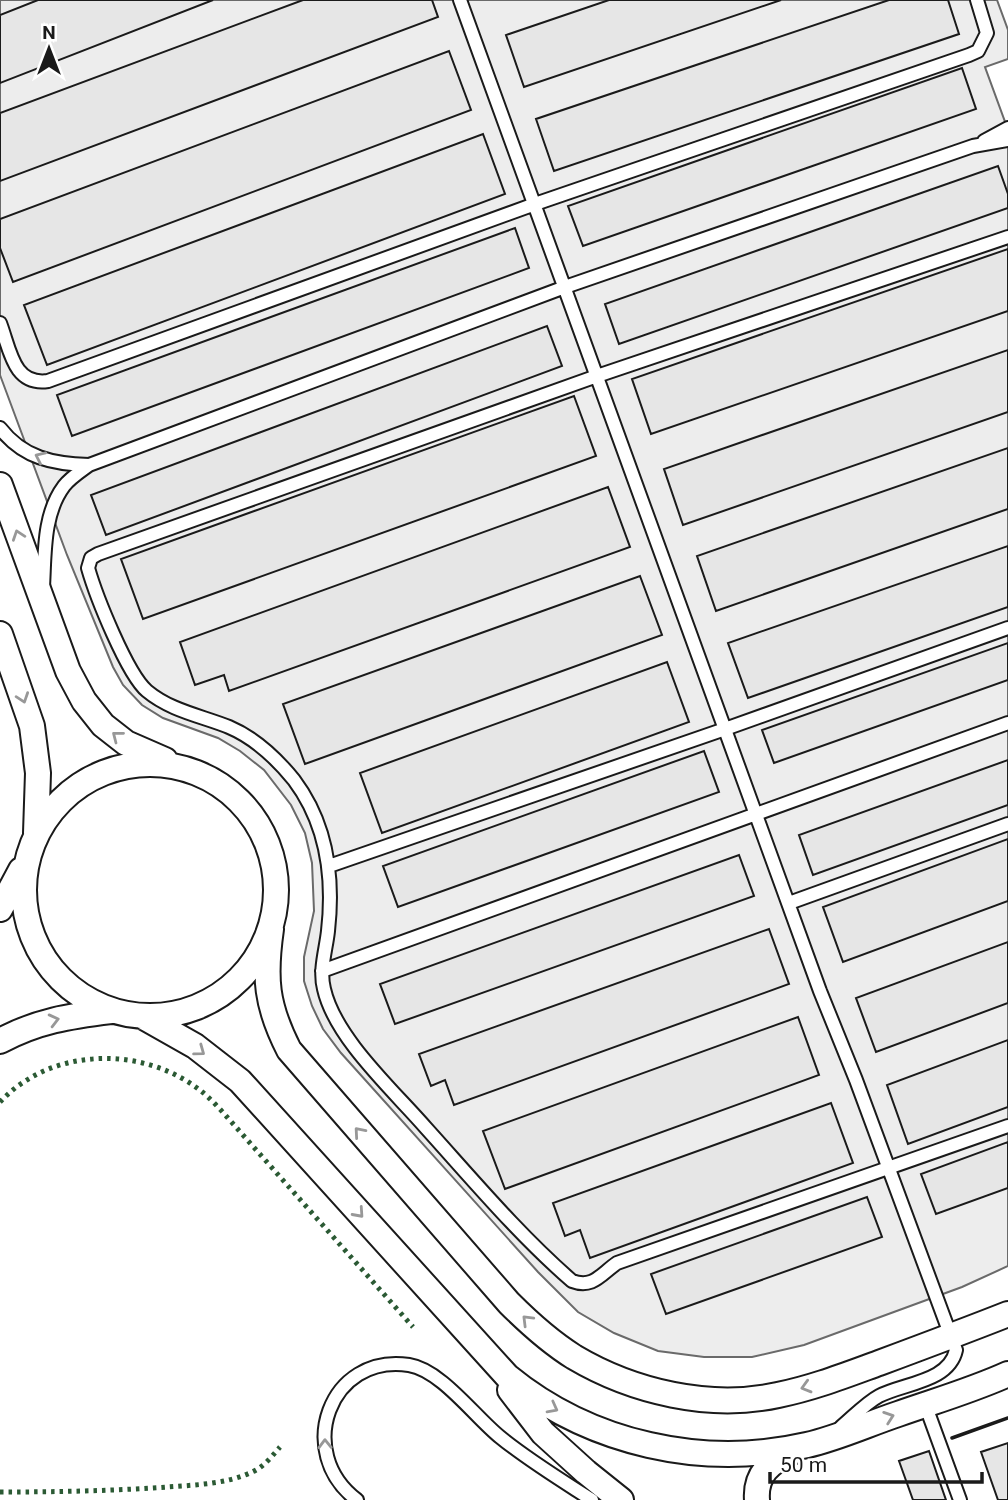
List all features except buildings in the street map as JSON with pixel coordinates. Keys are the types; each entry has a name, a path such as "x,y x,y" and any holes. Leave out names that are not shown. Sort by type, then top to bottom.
{"street":[{"path":"0,485 41,602 68,671 84,701 103,725 127,743 217,782 249,810 270,846 278,888 266,965 276,1024 289,1050 509,1303 537,1331 573,1357 609,1376 657,1392 703,1399 740,1399 776,1396 830,1381 1008,1314"},
{"path":"0,634 32,726 38,773 36,833"},
{"path":"0,909 14,887 36,833 61,799 96,775 136,764 178,766"},
{"path":"27,856 23,895 30,933 48,967 76,993 111,1011"},
{"path":"0,1041 25,1028 62,1017 111,1011 142,1016 183,1012 221,995 252,966 271,929"},
{"path":"142,1016 195,1046 240,1081 458,1323 507,1376 532,1397 615,1437 672,1450 710,1454 758,1454 818,1441"},
{"path":"458,1323 543,1433 621,1500"},
{"path":"757,1500 757,1485 772,1461 818,1441 1008,1374"}],"lane":[{"path":"460,0 725,729 956,1350 954,1359 942,1372 878,1397 818,1441"},
{"path":"0,323 15,366 21,374 29,381 48,381 535,204 978,51 987,33 977,0"},
{"path":"41,602 51,510 65,484 89,465 565,287 973,146 1008,128"},
{"path":"973,146 1008,140"},
{"path":"1008,237 597,376 98,554 89,562 90,575 118,644 130,670 147,691 170,705 231,728 256,743 277,760 310,803 322,832 329,866 329,920 322,971 323,986 334,1017 358,1049 508,1217 572,1281 590,1283 598,1280 617,1263 1008,1126"},
{"path":"0,428 7,436 43,460 89,465"},
{"path":"329,866 1008,628"},
{"path":"322,971 1008,723"},
{"path":"789,902 1008,824"},
{"path":"357,1500 345,1491 325,1456 327,1416 345,1385 362,1371 383,1365 410,1365 426,1370 499,1437 592,1500"},
{"path":"925,1404 960,1500"}],"shaded area":[{"path":"0,0 997,0 1008,30 1008,59 985,67 1008,130 1008,1266 962,1287 804,1345 752,1357 704,1357 658,1351 614,1333 578,1312 538,1272 341,1053 323,1029 304,981 304,957 314,911 312,863 305,833 291,805 264,770 240,751 218,738 163,718 142,705 123,685 67,555 0,375"}],"hedge":[{"path":"0,1102 21,1084 45,1071 71,1062 125,1060 178,1076 201,1091 218,1107 413,1327"},
{"path":"0,1492 104,1490 211,1483 256,1470 280,1447"}],"wall":[{"path":"952,1438 1008,1418"}]}
